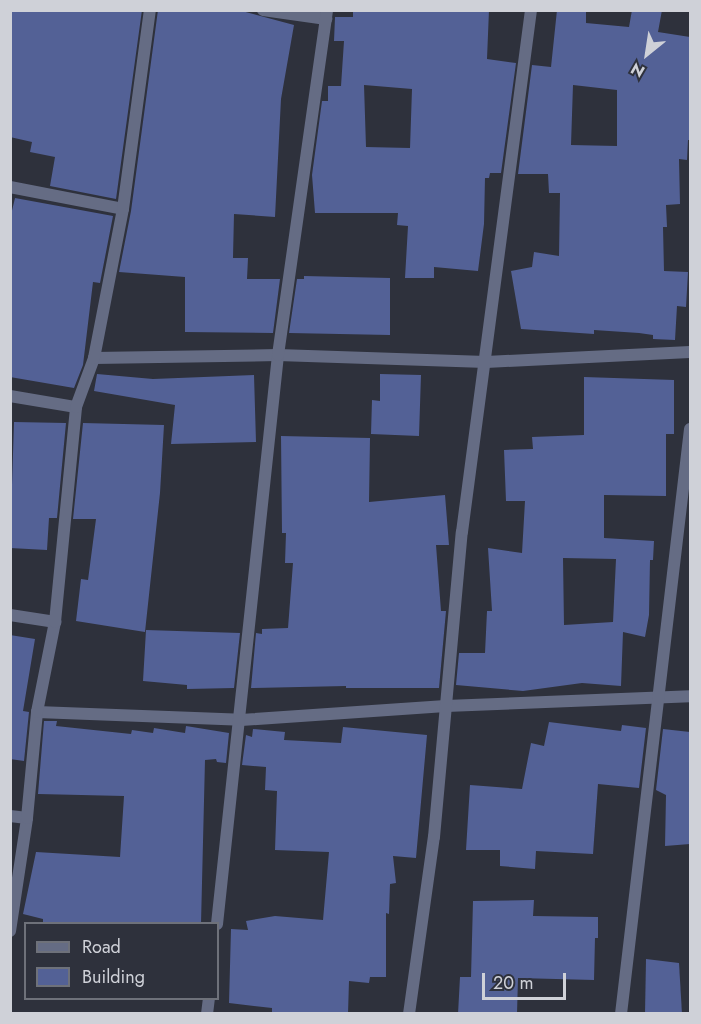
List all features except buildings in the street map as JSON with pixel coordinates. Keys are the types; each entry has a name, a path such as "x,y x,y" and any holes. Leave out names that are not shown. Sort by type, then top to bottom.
{"street":[{"path":"10,931 27,818 37,712 55,622 76,407 94,358 123,209 150,10"},
{"path":"217,922 241,720 278,355 327,15 263,10"},
{"path":"409,1014 434,837 462,532 531,10"},
{"path":"10,187 123,209"},
{"path":"94,358 278,355 486,362 690,352"},
{"path":"10,396 76,407"},
{"path":"621,1014 690,429"},
{"path":"10,615 55,622"},
{"path":"37,712 241,720 446,706 690,696"},
{"path":"10,816 27,818"}]}
